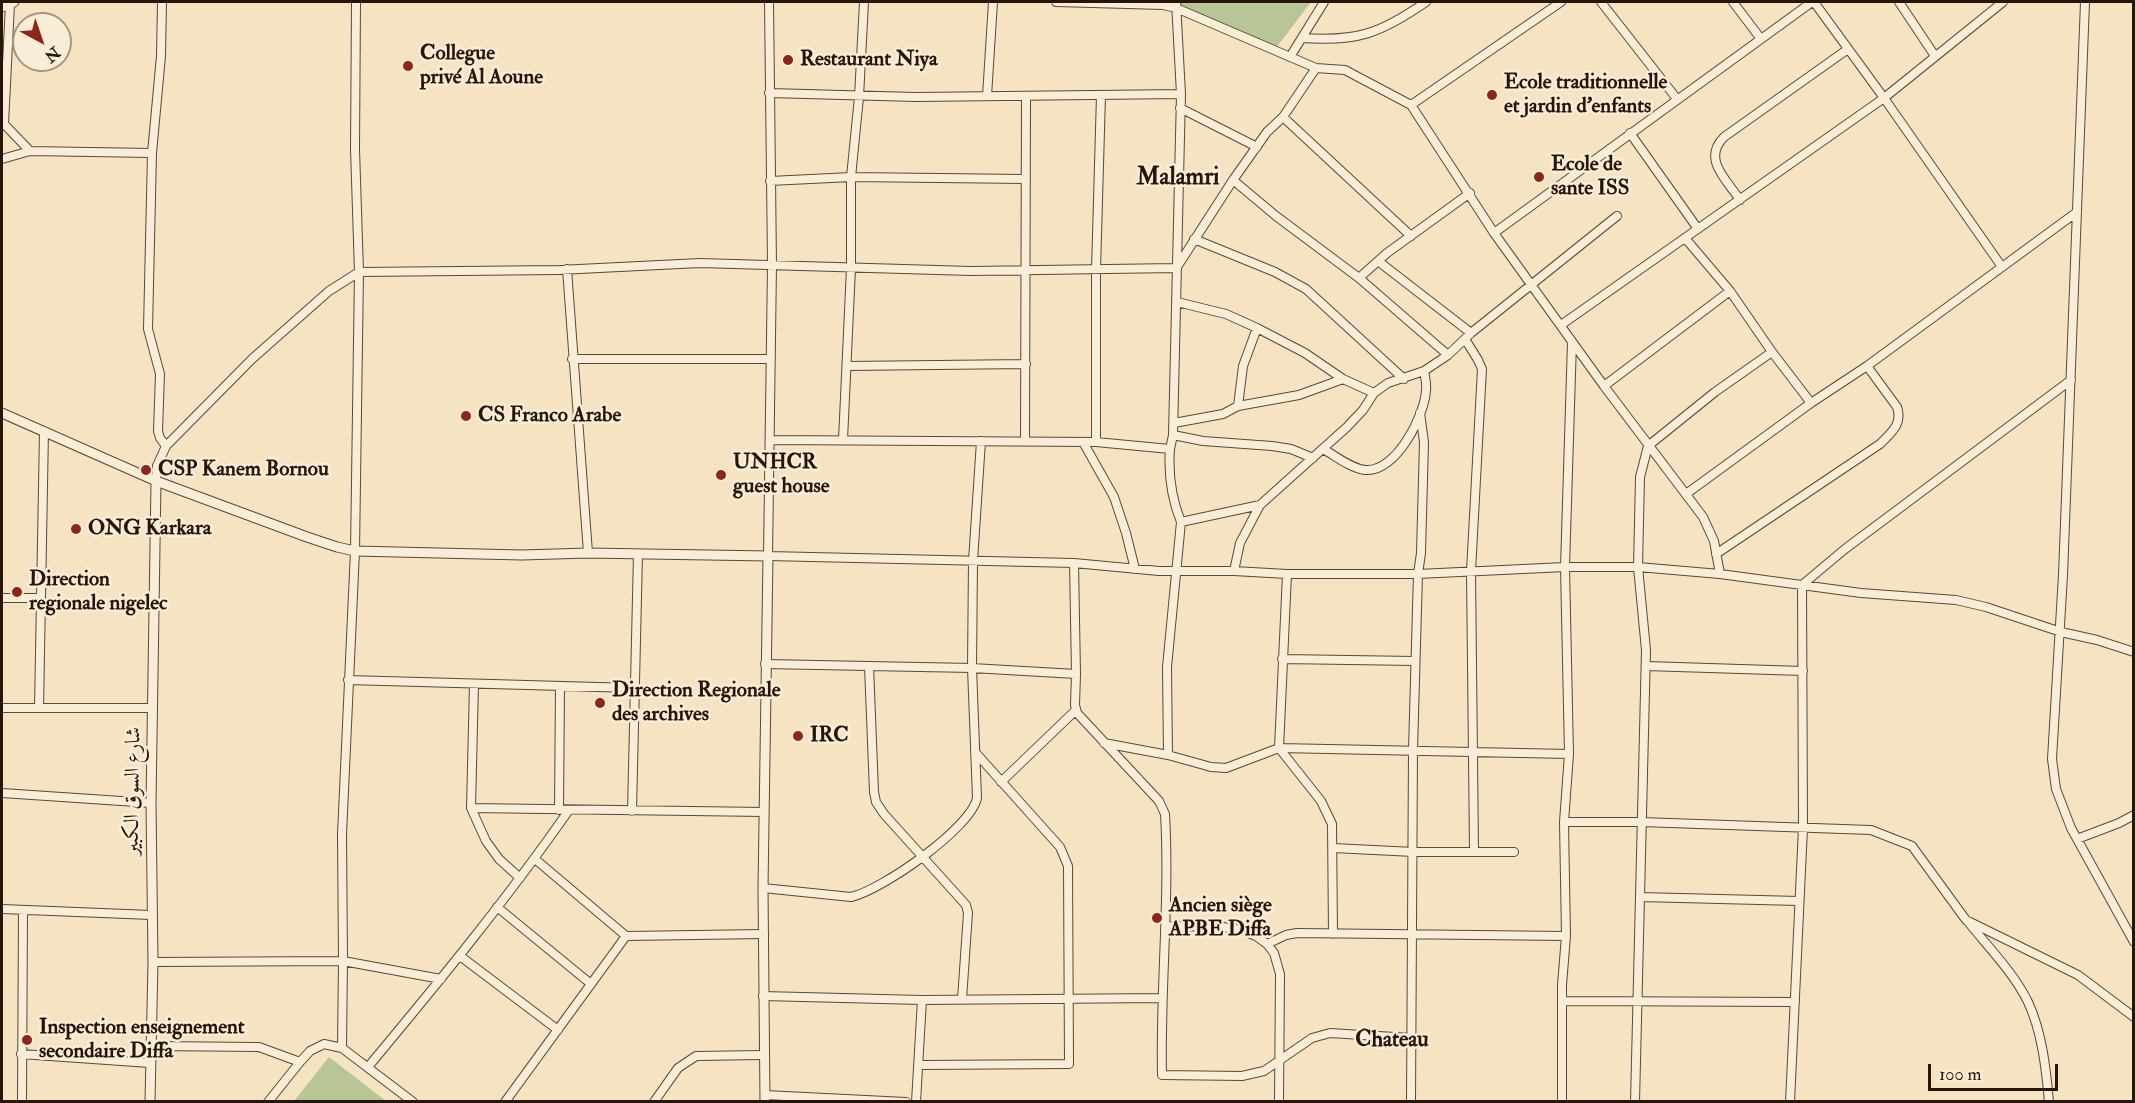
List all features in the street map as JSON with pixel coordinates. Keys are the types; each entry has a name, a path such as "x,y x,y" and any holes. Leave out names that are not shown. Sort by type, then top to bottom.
{"street":[{"path":"162,2 161,56 152,153 148,329 160,375 158,431 166,446"},
{"path":"342,1048 342,834 355,551 359,272 355,149 356,2"},
{"path":"769,2 772,265 763,888 765,1098 906,1101"},
{"path":"859,2 871,2"},
{"path":"843,440 851,268 851,177 859,97 864,2"},
{"path":"987,96 993,2"},
{"path":"1056,2 1176,5 1316,68 1345,70 1412,105 1494,233 1648,446 1703,517 1714,541 1720,573"},
{"path":"1290,57 1324,2"},
{"path":"1302,38 1324,40 1354,37 1377,31 1426,2"},
{"path":"1412,105 1561,2"},
{"path":"1601,2 1677,99"},
{"path":"1733,2 1761,39"},
{"path":"1494,233 1813,2 1884,98 2002,267"},
{"path":"1899,2 1935,56"},
{"path":"1561,325 1884,98 1991,5 2003,2"},
{"path":"2085,2 2061,632 2052,759 2056,789 2077,839 2133,942"},
{"path":"8,4 3,124 30,151"},
{"path":"1168,754 1167,667 1180,522 1168,471 1174,423 1181,94 1176,5"},
{"path":"1740,200 1716,165 1713,154 1715,145 1724,136 1848,49"},
{"path":"1176,268 1233,180 1267,132 1283,117 1316,68"},
{"path":"769,93 859,97 1181,94"},
{"path":"1096,442 1096,270 1101,95"},
{"path":"1025,441 1026,97"},
{"path":"1180,108 1257,147"},
{"path":"1283,117 1411,236"},
{"path":"1630,134 1698,229"},
{"path":"2,159 30,151 152,153"},
{"path":"770,181 851,177 1026,179"},
{"path":"1233,180 1276,216 1359,278 1448,355"},
{"path":"1359,278 1378,261 1470,193"},
{"path":"1686,494 1810,403 1867,366 2077,212"},
{"path":"1234,571 1240,543 1260,505 1363,410 1374,393 1388,383 1424,371 1448,355 1531,284 1617,216"},
{"path":"1685,238 1730,291 1810,403"},
{"path":"1194,239 1275,272 1299,285 1340,319 1404,379"},
{"path":"1378,261 1468,336 1482,369 1471,571 1474,851"},
{"path":"156,481 157,466 166,446 252,359 329,291 359,272 567,269 700,263 1027,271 1176,268"},
{"path":"567,269 588,553"},
{"path":"1604,386 1730,291"},
{"path":"1177,302 1226,314 1257,328 1305,353 1344,379 1374,393"},
{"path":"1238,406 1243,366 1257,328"},
{"path":"1562,1101 1562,1000 1566,936 1564,822 1569,754 1565,567 1572,341"},
{"path":"1635,1101 1646,666 1638,567 1640,477 1648,446 1715,392 1772,352"},
{"path":"572,359 771,359"},
{"path":"847,366 1026,364"},
{"path":"1716,554 1880,444 1892,432 1899,423 1900,415 1897,407 1867,366"},
{"path":"1323,448 1352,466 1368,470 1392,458 1404,445 1419,413 1426,390 1424,371"},
{"path":"1174,423 1223,414 1238,406 1299,395 1344,379"},
{"path":"1790,1101 1803,828 1803,585 1845,549 2071,380"},
{"path":"2,413 156,481 337,548 355,551 522,555 588,553 768,556 1074,563 1135,569 1287,574 1418,574 1565,567 1638,567 1720,573 1915,598 1956,600 1986,607 2061,632 2097,639 2133,652"},
{"path":"1411,1101 1413,750 1424,442 1419,413"},
{"path":"39,708 44,431"},
{"path":"1173,435 1203,441 1281,447 1313,458"},
{"path":"771,440 1096,442 1170,449"},
{"path":"763,888 851,897 867,892 923,857 973,811 977,798 972,668 973,561 981,441"},
{"path":"1083,442 1114,497 1135,569"},
{"name":"شارع السوق الكبير","path":"150,1101 153,963 151,803 156,481"},
{"path":"1180,522 1260,505"},
{"path":"632,811 638,554"},
{"path":"1074,563 1076,710 1163,807 1167,838 1166,926 1161,998 1162,1075 1242,1076 1264,1071 1312,1038 1322,1034 1411,1038"},
{"path":"1287,574 1279,748 1325,808 1332,824 1333,934"},
{"path":"2,598 40,598"},
{"path":"1282,659 1416,661"},
{"path":"765,664 972,668 1076,674"},
{"path":"869,666 876,802 884,814 961,898 968,913 962,999"},
{"path":"1646,666 1803,670"},
{"path":"348,680 634,688"},
{"path":"474,684 471,808 486,841 499,859 520,878"},
{"path":"559,810 561,686"},
{"path":"2,708 153,708"},
{"path":"1001,782 1076,710"},
{"path":"1104,743 1168,754 1211,767 1226,768 1279,748 1569,754"},
{"path":"920,1065 1069,1064 1070,998 1066,857 1060,847 975,752"},
{"path":"2,793 151,803"},
{"path":"471,808 764,812"},
{"path":"368,1067 460,956 570,810"},
{"path":"2077,839 2119,823 2133,815"},
{"path":"1564,822 1641,822 1871,830 1912,846 1966,920 2014,979 2028,1002 2041,1040 2049,1101"},
{"path":"1333,848 1414,852 1514,852"},
{"path":"535,859 626,936 764,934"},
{"path":"1640,897 1799,901"},
{"path":"497,908 591,984"},
{"path":"2,909 151,915"},
{"path":"22,1101 23,910"},
{"path":"1966,920 2078,975 2133,1017"},
{"path":"1166,926 1223,927 1241,930 1256,936 1267,944 1278,962 1280,974 1279,1101"},
{"path":"1267,944 1286,935 1297,933 1566,936"},
{"path":"505,1101 626,936"},
{"path":"460,956 558,1030"},
{"path":"153,963 343,961 441,979"},
{"path":"763,996 922,1000 1161,998"},
{"path":"916,1101 920,1065 922,1000"},
{"path":"1562,1000 1795,1002"},
{"path":"268,1101 310,1051 324,1044 342,1048 413,1101"},
{"path":"151,1046 259,1047 300,1062"},
{"path":"21,1054 150,1063"},
{"path":"654,1101 678,1068 696,1056 763,1055"}],"green space":[{"path":"1180,2 1311,2 1272,53 1180,6"},
{"path":"329,1057 386,1101 294,1101"}],"place":[{"name":"Restaurant Niya","path":"788,60"},
{"name":"Collegue privé Al Aoune","path":"408,66"},
{"name":"Ecole traditionnelle et jardin d'enfants","path":"1492,95"},
{"name":"Ecole de sante ISS","path":"1539,177"},
{"name":"CS Franco Arabe","path":"466,416"},
{"name":"CSP Kanem Bornou","path":"146,470"},
{"name":"UNHCR guest house","path":"721,475"},
{"name":"ONG Karkara","path":"76,529"},
{"name":"Direction regionale nigelec","path":"17,592"},
{"name":"Direction Regionale des archives","path":"600,703"},
{"name":"IRC","path":"798,736"},
{"name":"Ancien siège APBE Diffa","path":"1157,918"},
{"name":"Inspection enseignement secondaire Diffa","path":"27,1040"}],"district":[{"name":"Malamri","path":"1178,179"},
{"name":"Chateau","path":"1392,1041"}]}
